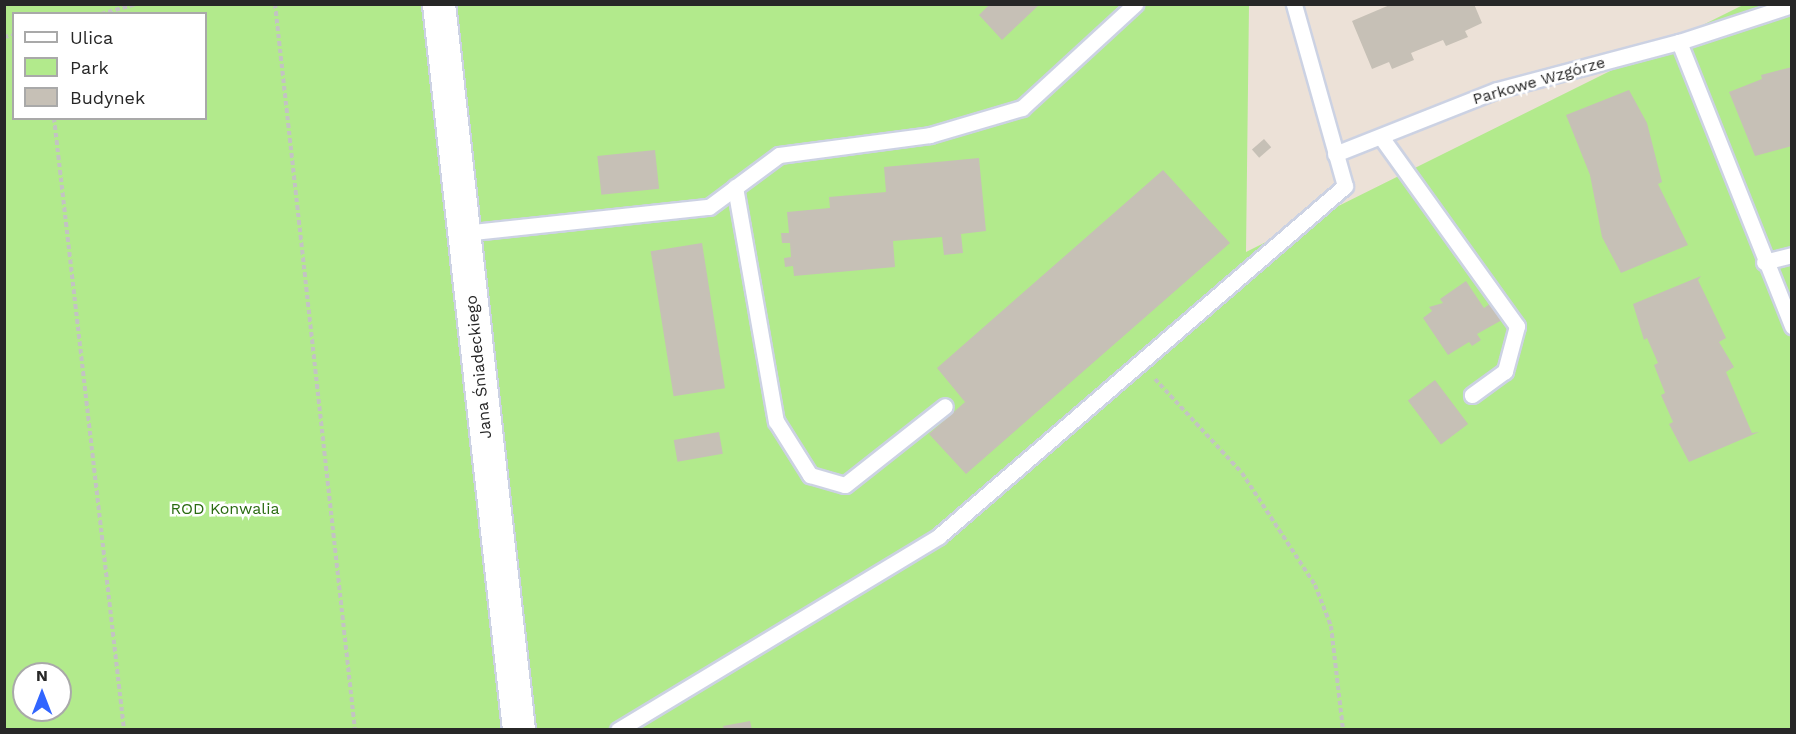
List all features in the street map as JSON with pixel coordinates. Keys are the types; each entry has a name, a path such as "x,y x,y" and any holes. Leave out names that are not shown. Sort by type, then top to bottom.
{"street":[{"name":"Jana Śniadeckiego","path":"439,4 519,729"}],"lane":[{"path":"464,233 709,207 779,155 930,135 1022,108 1135,4"},
{"path":"618,729 939,536 1345,186 1294,4"},
{"name":"Parkowe Wzgórze","path":"1335,154 1497,90 1679,42 1791,5"},
{"path":"1679,42 1791,326"},
{"path":"1381,136 1517,326 1505,371 1472,395"},
{"path":"735,187 776,421 810,475 845,484 945,406"},
{"path":"1764,262 1791,255"}],"path":[{"path":"108,12 137,4"},
{"path":"275,4 356,729"},
{"path":"54,120 124,729"},
{"path":"1141,362 1242,474 1314,585 1331,626 1342,729"}],"green space":[{"name":"ROD Konwalia","path":"4,5 1249,5 1246,252 1743,5 1791,5 1791,729 5,729"}],"building":[{"path":"990,4 1040,4 1002,40 979,15"},
{"path":"1392,4 1474,4 1482,23 1465,31 1468,37 1446,46 1443,40 1411,53 1414,60 1392,69 1389,62 1372,69 1352,21"},
{"path":"1792,67 1792,146 1755,156 1729,92 1762,79 1761,75"},
{"path":"1629,90 1647,123 1662,182 1658,184 1688,245 1621,273 1602,237 1590,175 1566,115"},
{"path":"1264,139 1271,147 1259,158 1252,149"},
{"path":"655,150 659,189 601,195 597,156"},
{"path":"979,158 986,231 961,234 963,253 944,255 942,237 893,241 895,267 794,276 793,266 785,267 784,258 791,257 790,243 782,243 781,233 789,233 787,212 830,208 829,197 886,192 884,167"},
{"path":"1163,170 1230,243 966,474 929,434 965,402 937,368"},
{"path":"702,243 725,388 674,396 651,251"},
{"path":"1701,276 1698,280 1726,338 1719,342 1734,367 1726,372 1752,433 1759,432 1689,462 1669,424 1673,422 1661,395 1665,393 1654,365 1658,363 1647,338 1644,340 1633,304"},
{"path":"1466,281 1484,308 1491,303 1502,320 1477,334 1481,340 1472,346 1469,342 1448,355 1423,318 1432,311 1429,307 1443,303 1440,299"},
{"path":"1435,380 1468,424 1441,444 1408,400"},
{"path":"719,432 723,454 678,462 674,440"},
{"path":"750,721 752,730 724,730 723,726"}]}
